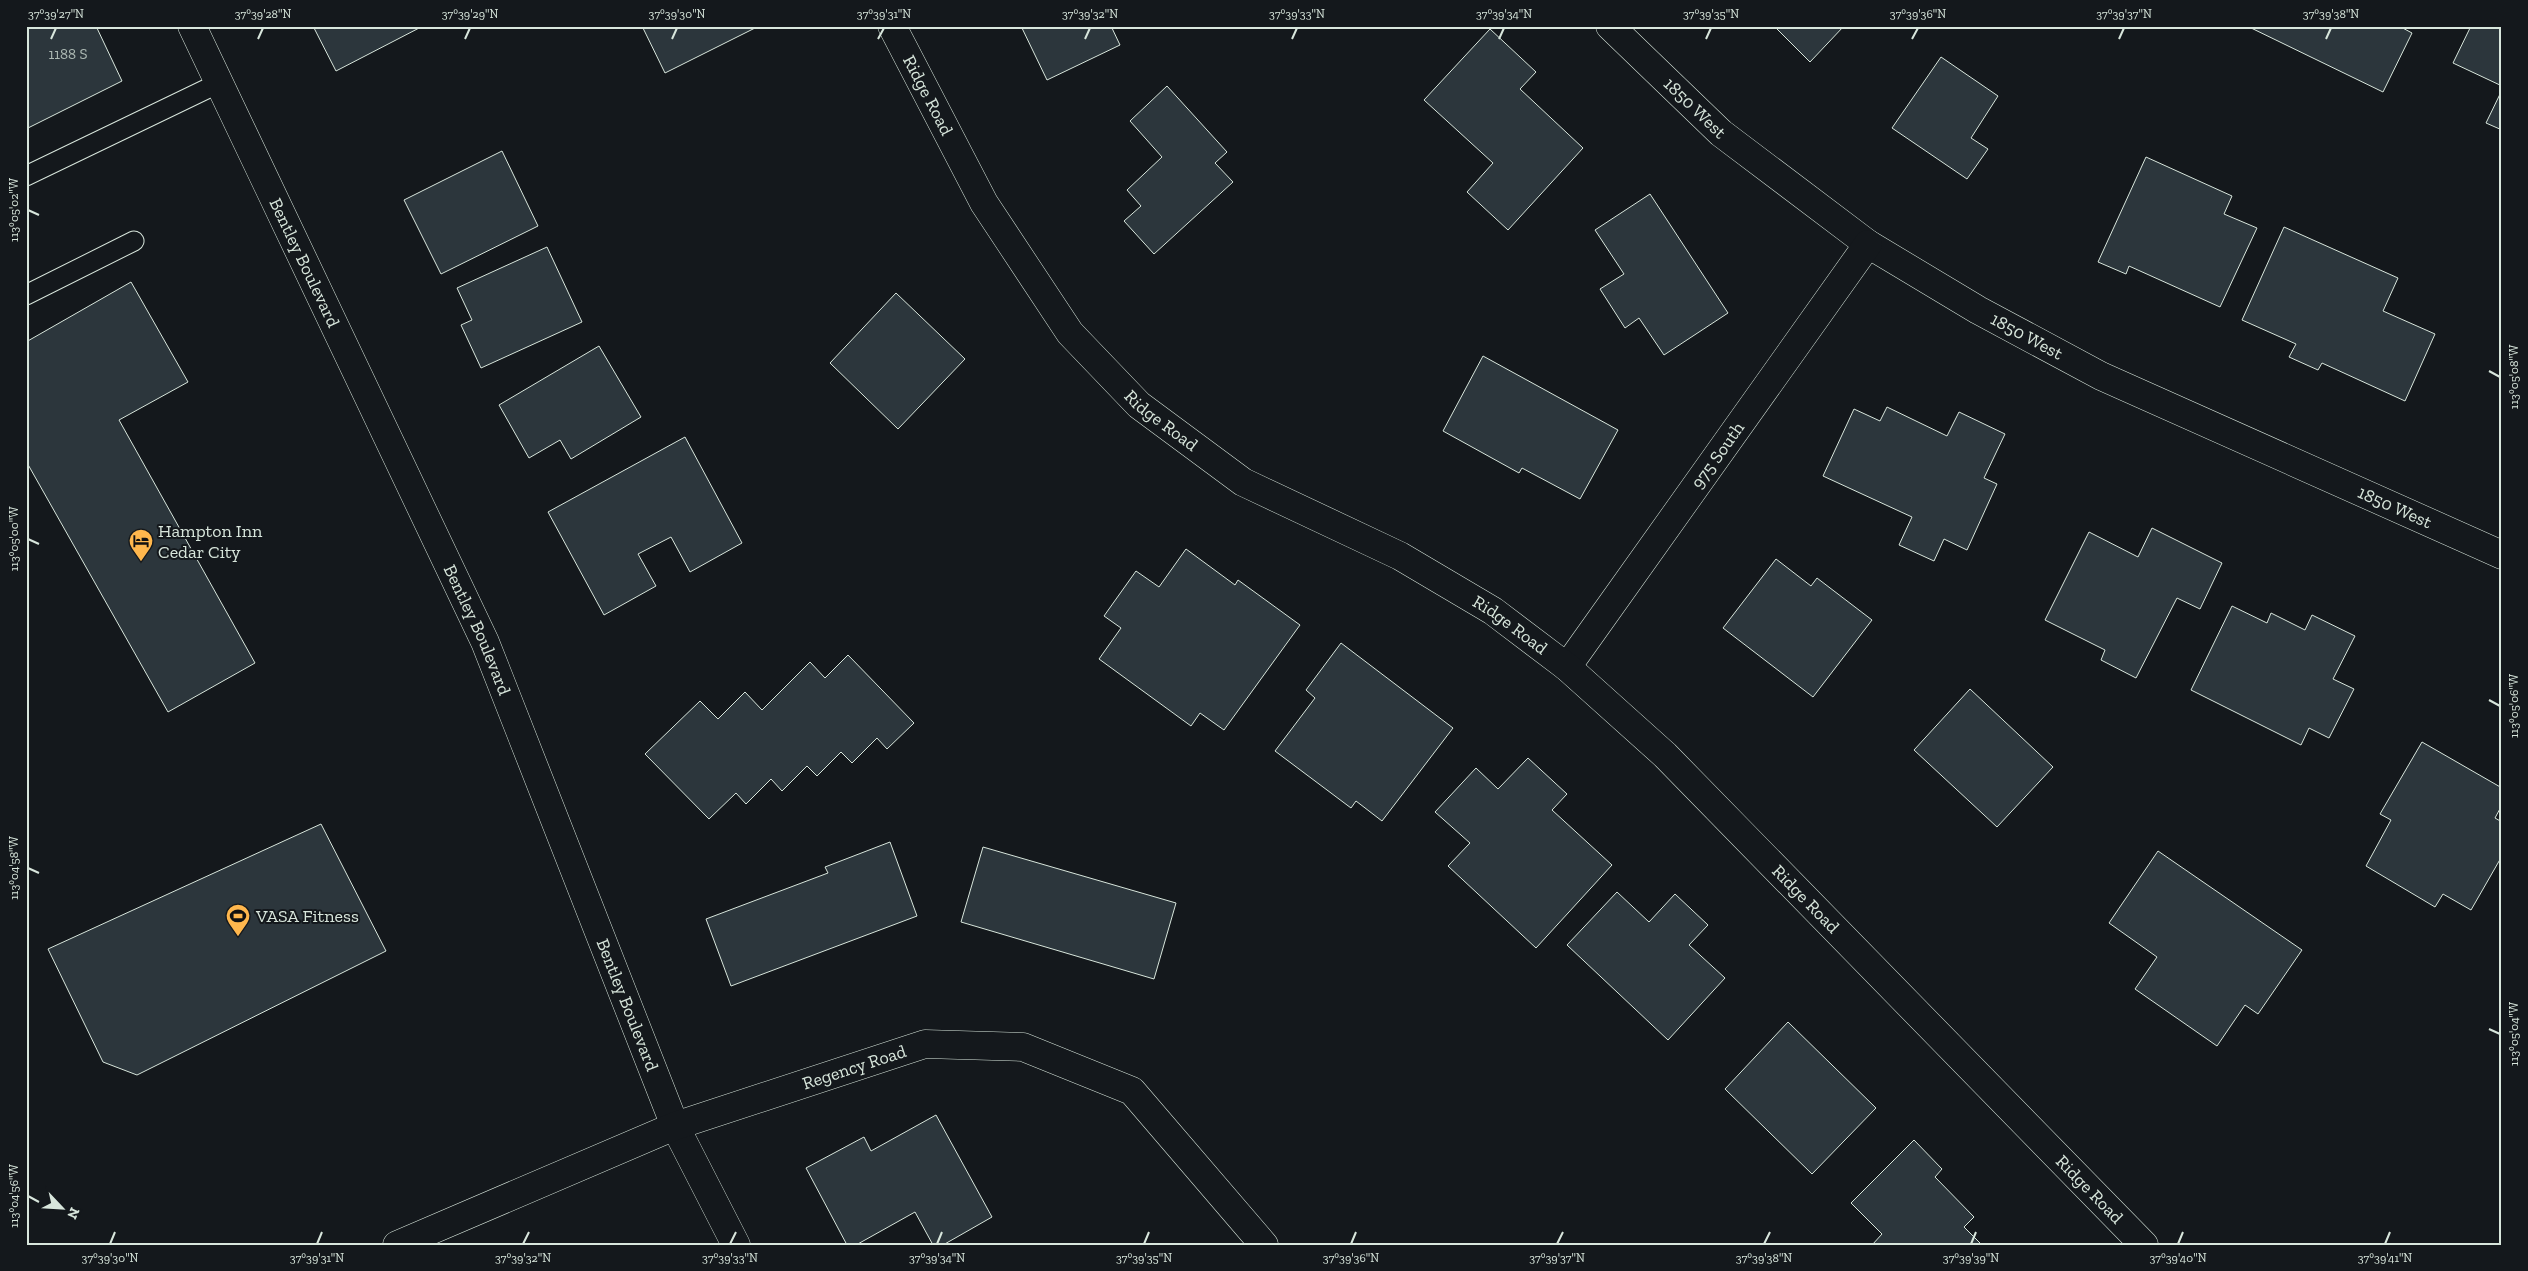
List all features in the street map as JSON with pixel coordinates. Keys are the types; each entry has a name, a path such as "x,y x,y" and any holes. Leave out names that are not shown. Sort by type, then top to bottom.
{"street":[{"name":"Bentley Boulevard","path":"192,26 485,642 675,1126 736,1245"},
{"name":"Ridge Road","path":"892,26 984,203 1070,333 1139,405 1243,482 1400,556 1493,612 1566,667 1665,754 2144,1245"},
{"name":"1850 West","path":"1610,26 1721,133 1868,244 1978,310 2101,376 2502,555"},
{"name":"975 South","path":"1566,667 1868,244"},
{"name":"Regency Road","path":"397,1245 675,1126 925,1044 1023,1047 1132,1091 1264,1245"}],"lane":[{"path":"26,176 219,83"},
{"path":"26,295 134,241"}],"building":[{"path":"26,26 96,26 122,81 26,129"},
{"path":"313,26 423,26 336,71"},
{"path":"642,26 759,26 665,73"},
{"path":"1021,26 1111,26 1120,45 1047,80"},
{"path":"1774,26 1844,26 1810,62"},
{"path":"2247,26 2399,26 2412,33 2383,92"},
{"path":"2471,26 2502,27 2502,86 2453,63"},
{"path":"1490,29 1536,72 1520,89 1583,148 1508,230 1467,192 1493,163 1424,100"},
{"path":"1941,57 1998,96 1971,138 1988,149 1967,179 1892,128"},
{"path":"1167,86 1227,152 1215,163 1233,182 1154,254 1124,221 1141,206 1127,190 1162,157 1130,121"},
{"path":"2502,90 2502,130 2486,123"},
{"path":"502,151 538,226 441,274 404,200"},
{"path":"2146,157 2232,196 2224,214 2257,228 2220,307 2129,266 2126,274 2098,262"},
{"path":"1650,194 1728,313 1664,355 1639,318 1625,328 1600,289 1624,274 1595,230"},
{"path":"2284,227 2398,278 2383,311 2435,334 2405,401 2322,363 2318,370 2289,357 2296,344 2242,320"},
{"path":"547,247 582,322 481,368 461,325 472,320 457,288"},
{"name":"Hampton Inn Cedar City","path":"131,282 188,382 119,420 255,663 168,712 26,461 26,342"},
{"path":"896,293 965,359 898,429 830,363"},
{"path":"599,346 641,417 571,459 560,440 529,458 499,405"},
{"path":"1483,356 1618,430 1580,499 1522,468 1519,473 1443,431"},
{"path":"1887,407 1947,436 1959,412 2005,434 1984,478 1997,484 1967,550 1944,539 1934,561 1899,545 1912,517 1823,476 1854,409 1880,421"},
{"path":"685,437 742,543 690,572 671,537 638,554 656,586 604,615 548,512"},
{"path":"2152,528 2222,563 2200,609 2177,598 2136,678 2101,660 2105,650 2045,620 2089,532 2138,557"},
{"path":"1186,549 1235,585 1238,580 1300,625 1224,730 1200,713 1191,726 1099,659 1121,628 1104,616 1136,571 1159,587"},
{"path":"1776,559 1811,586 1817,578 1872,620 1813,697 1723,628"},
{"path":"2232,606 2267,623 2271,613 2305,630 2312,615 2355,636 2333,679 2354,689 2329,738 2309,728 2301,745 2191,690"},
{"path":"1341,643 1453,728 1382,821 1356,801 1351,808 1275,751 1315,698 1306,690"},
{"path":"848,655 914,723 887,749 877,738 852,763 841,752 817,776 807,766 782,791 771,779 746,804 736,793 709,819 645,754 700,701 718,719 745,692 762,710 810,662 825,678"},
{"path":"1970,689 2053,767 1997,827 1914,750"},
{"path":"2422,742 2502,788 2502,805 2495,818 2502,822 2502,856 2471,910 2443,894 2435,907 2366,866 2391,820 2380,814"},
{"path":"1528,758 1567,794 1552,810 1612,865 1536,948 1448,866 1470,843 1435,812 1476,768 1498,789"},
{"path":"321,824 386,951 137,1075 103,1062 48,949"},
{"path":"890,842 917,916 731,986 706,919 828,873 825,867"},
{"path":"983,847 1176,903 1154,979 961,922"},
{"path":"2158,851 2302,950 2258,1014 2245,1005 2217,1046 2135,989 2157,957 2109,923"},
{"path":"1617,892 1649,922 1675,894 1708,925 1689,945 1725,978 1668,1040 1567,945"},
{"path":"1788,1022 1876,1108 1812,1174 1725,1089"},
{"path":"936,1115 992,1217 943,1245 933,1245 915,1212 856,1245 847,1245 806,1168 864,1137 871,1151"},
{"path":"1914,1140 1942,1169 1935,1177 1974,1217 1964,1227 1982,1245 1872,1245 1882,1234 1851,1203"}],"place":[{"name":"Hampton Inn Cedar City","path":"141,562"},
{"name":"VASA Fitness","path":"238,937"}]}
